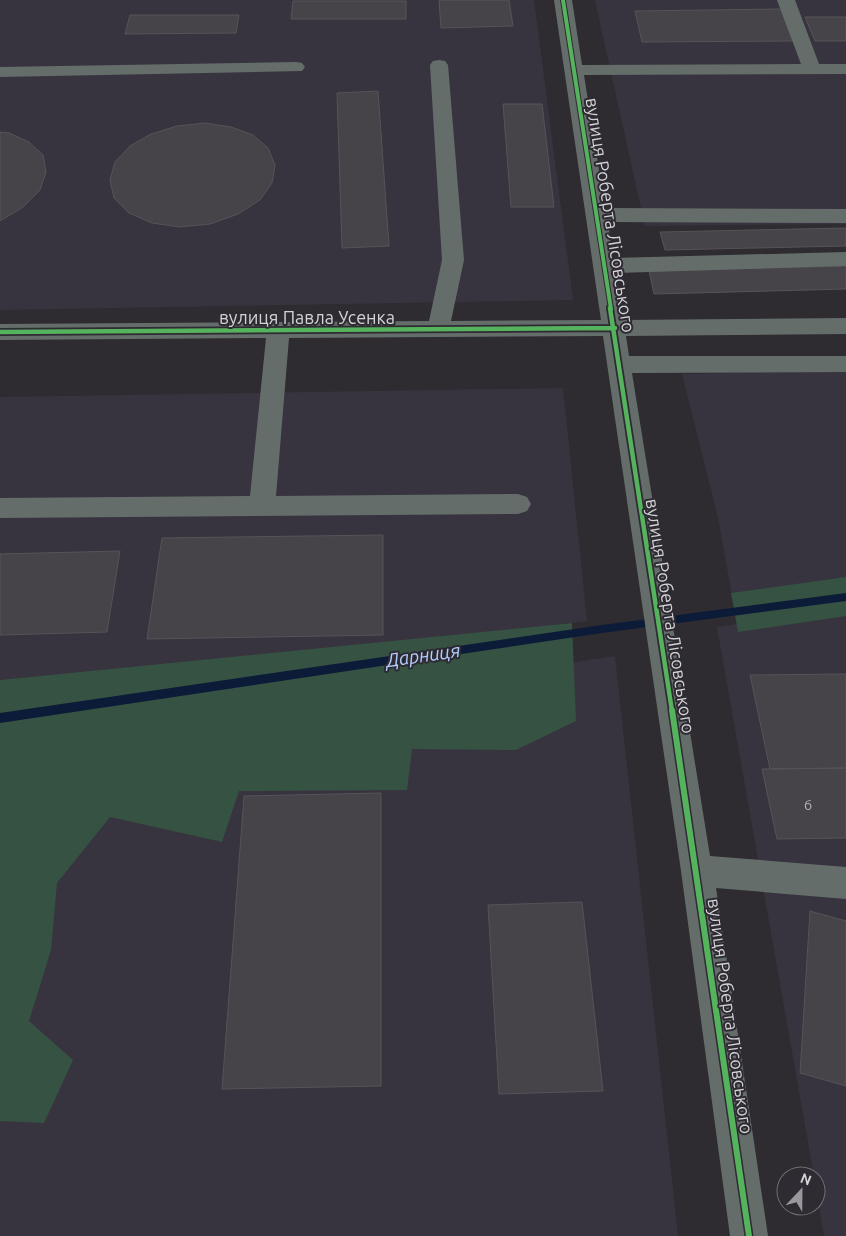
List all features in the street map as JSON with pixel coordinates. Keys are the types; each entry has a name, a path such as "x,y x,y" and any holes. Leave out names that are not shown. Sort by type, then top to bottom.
{"street":[{"name":"вулиця Роберта Лісовського","path":"563,0 615,328 652,588 697,871 749,1236"},
{"path":"786,0 812,69"},
{"path":"438,65 453,260 438,330"},
{"path":"0,72 296,67"},
{"path":"574,70 846,69"},
{"path":"597,215 846,216"},
{"path":"605,266 846,259"},
{"name":"вулиця Павла Усенка","path":"0,332 846,326"},
{"path":"262,506 278,330"},
{"path":"620,365 846,364"},
{"path":"0,508 518,504"},
{"path":"697,871 846,883"}],"shaded area":[{"path":"0,0 534,0 573,300 0,310"},
{"path":"595,0 846,0 846,224 645,226"},
{"path":"846,371 846,1236 824,1236 821,1216 826,1216 826,1166 812,1166 717,627 737,624 718,517 682,374"},
{"path":"563,388 587,621 0,692 0,397"},
{"path":"615,656 678,1236 0,1236 0,752"}],"green space":[{"path":"846,577 846,616 738,632 731,593"},
{"path":"572,623 576,721 516,750 412,749 407,790 239,791 222,842 110,817 57,883 51,950 29,1021 73,1060 44,1123 0,1121 0,680"}],"building":[{"path":"439,0 509,0 513,26 441,28"},
{"path":"293,1 406,1 406,19 291,19"},
{"path":"781,9 793,41 642,42 635,11"},
{"path":"130,15 239,15 236,33 125,34"},
{"path":"805,17 846,17 846,41 815,41"},
{"path":"378,91 389,246 342,248 337,93"},
{"path":"503,104 542,104 554,207 511,207"},
{"path":"205,123 231,127 253,135 268,148 275,165 272,183 260,200 238,214 210,224 180,227 152,223 129,213 114,198 110,180 115,162 130,146 151,134 177,126"},
{"path":"0,132 9,133 29,142 43,155 46,172 40,190 23,207 0,221"},
{"path":"846,228 846,246 665,250 660,232"},
{"path":"846,266 846,289 654,294 649,271"},
{"path":"383,535 383,635 147,639 162,538"},
{"path":"120,551 107,632 0,635 0,554"},
{"path":"846,674 846,768 770,769 750,675"},
{"path":"846,768 846,838 777,839 762,769"},
{"path":"381,793 381,1086 222,1089 244,796"},
{"path":"582,902 603,1091 499,1094 488,905"},
{"path":"810,911 846,921 846,1086 800,1073"}],"waterway":[{"name":"Дарниця","path":"0,718 602,629 846,597"}],"cycle path":[{"path":"563,0 697,871 749,1236"},
{"path":"0,332 615,328"}]}
